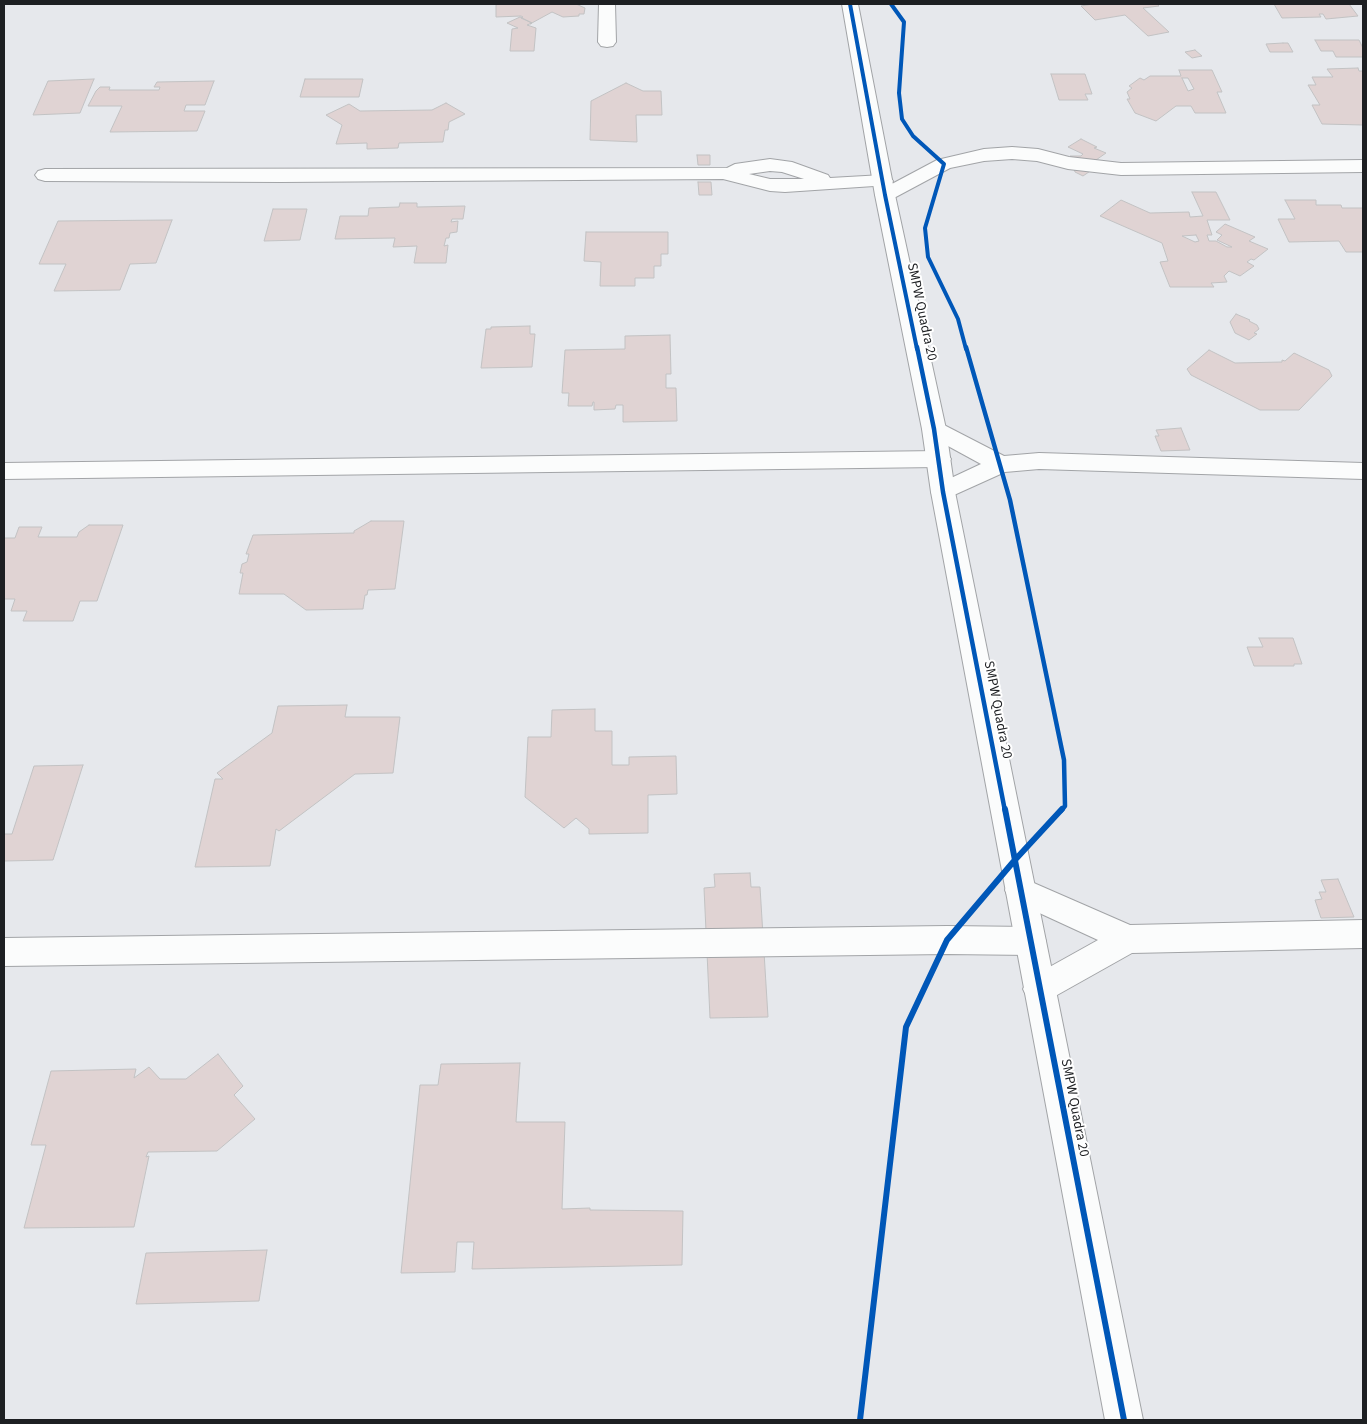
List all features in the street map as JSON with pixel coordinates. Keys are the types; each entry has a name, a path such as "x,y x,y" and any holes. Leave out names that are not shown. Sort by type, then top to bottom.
{"street":[{"path":"606,42 607,4"},
{"name":"SMPW Quadra 20","path":"850,4 884,188 934,428 943,492 1124,1420"},
{"path":"45,175 281,176 724,173 785,186 828,183 884,188 944,164 984,155 1012,153 1038,155 1068,163 1121,169 1363,166"},
{"path":"934,428 1000,464"},
{"path":"4,471 939,459"},
{"path":"943,492 1000,464 1039,461 1363,471"},
{"path":"1020,890 1128,939 1363,934"},
{"path":"1039,988 1128,939"},
{"path":"4,952 947,940 1030,942"}],"building":[{"path":"576,4 585,8 584,14 579,14 579,16 563,17 552,12 532,23 521,18 523,17 521,16 496,17 496,5"},
{"path":"1093,4 1157,4 1159,6 1143,8 1169,32 1148,36 1125,15 1095,20 1081,6"},
{"path":"1274,4 1349,4 1358,16 1326,19 1323,14 1319,14 1321,17 1282,18"},
{"path":"520,17 532,23 527,25 536,28 534,51 510,51 512,29 518,28 507,23"},
{"path":"1315,40 1359,40 1363,48 1363,57 1336,57 1333,51 1321,51"},
{"path":"1288,43 1293,52 1270,52 1266,44"},
{"path":"1195,50 1202,56 1192,58 1185,52"},
{"path":"1358,68 1359,71 1363,71 1363,125 1322,124 1312,105 1320,105 1308,85 1316,85 1312,77 1333,77 1327,69"},
{"path":"1179,70 1212,70 1222,92 1217,92 1226,113 1195,113 1191,106 1176,106 1156,121 1135,113 1127,99 1130,99 1127,92 1132,88 1129,86 1140,78 1144,80 1150,76 1181,76","holes":["1182,78 1188,78 1194,89 1188,91"]},
{"path":"1051,74 1085,74 1092,94 1085,94 1088,100 1059,100"},
{"path":"94,79 80,113 33,115 48,81"},
{"path":"305,79 363,79 359,97 300,97"},
{"path":"214,81 205,105 186,105 184,111 205,111 197,131 110,132 122,106 88,106 100,87 110,87 109,90 159,90 160,87 154,87 157,82"},
{"path":"626,83 643,91 661,91 662,115 636,115 637,142 590,140 591,101"},
{"path":"446,103 465,114 449,122 448,130 445,130 443,142 399,143 398,148 367,149 367,143 336,144 342,125 326,115 349,104 360,111 432,110"},
{"path":"1081,139 1097,147 1094,148 1106,153 1096,160 1102,163 1083,176 1075,172 1070,156 1081,156 1083,154 1068,147"},
{"path":"697,155 710,155 710,165 698,165"},
{"path":"698,182 711,182 712,195 699,195"},
{"path":"1192,192 1216,192 1230,220 1207,220 1212,235 1207,235 1209,241 1216,241 1227,247 1232,247 1217,240 1222,235 1216,232 1225,224 1255,237 1249,241 1268,249 1254,260 1251,259 1247,262 1254,266 1240,276 1229,271 1224,276 1227,282 1211,283 1214,287 1170,287 1160,262 1168,261 1162,243 1100,216 1121,200 1150,213 1189,212 1190,217 1203,216","holes":["1196,235 1199,241 1195,242 1182,236"]},
{"path":"1285,200 1316,200 1316,205 1341,205 1342,208 1363,208 1363,252 1346,252 1339,241 1289,242 1278,219 1295,219"},
{"path":"400,203 417,203 417,207 465,206 463,219 452,219 451,222 458,221 457,232 450,233 449,238 446,238 444,246 448,245 446,263 414,263 417,246 393,247 395,238 335,239 340,216 368,216 369,208 399,207"},
{"path":"273,209 307,209 300,240 264,241"},
{"path":"172,220 156,263 130,264 120,290 54,291 66,264 39,264 58,221"},
{"path":"586,232 668,232 668,254 661,254 661,266 654,266 654,278 635,278 635,286 600,286 601,262 584,261"},
{"path":"1236,314 1250,320 1259,329 1254,333 1257,334 1249,340 1235,333 1230,322"},
{"path":"530,326 530,334 535,334 532,367 481,368 486,329 491,329 491,327"},
{"path":"670,335 671,374 666,374 666,388 676,388 677,421 623,422 623,405 616,405 615,409 594,410 594,402 592,406 568,406 569,393 562,393 565,350 625,349 625,336"},
{"path":"1209,350 1235,363 1282,362 1282,360 1285,361 1294,353 1329,370 1332,376 1299,410 1260,410 1191,375 1187,369"},
{"path":"1181,428 1190,450 1161,451 1155,436 1159,436 1156,430"},
{"path":"371,521 404,521 395,589 368,590 367,595 365,595 363,609 306,610 284,594 239,594 243,573 240,573 242,564 247,562 249,554 246,554 253,535 354,533 354,531"},
{"path":"89,525 123,525 97,601 80,601 73,621 23,621 27,611 11,611 15,599 4,599 4,538 15,538 19,527 42,527 38,537 77,537 79,532"},
{"path":"1259,638 1293,638 1302,664 1294,664 1294,666 1254,666 1247,647 1263,647"},
{"path":"347,705 345,717 400,717 393,773 355,774 279,831 276,829 270,866 195,867 215,779 223,779 217,773 272,733 278,706"},
{"path":"595,709 595,731 612,731 612,765 629,765 629,757 676,756 677,794 648,795 648,833 589,834 589,829 576,818 564,828 525,797 528,737 551,737 552,710"},
{"path":"83,765 53,860 4,861 4,834 12,834 34,766"},
{"path":"750,873 751,887 760,887 768,1017 710,1018 704,888 715,887 714,874"},
{"path":"1338,879 1354,917 1321,918 1315,900 1322,899 1319,892 1326,892 1321,880"},
{"path":"218,1054 243,1086 234,1095 255,1119 217,1151 148,1152 146,1157 149,1156 134,1227 24,1228 46,1145 31,1145 51,1071 136,1069 134,1078 149,1067 160,1079 186,1079"},
{"path":"520,1063 516,1122 565,1122 562,1209 683,1211 682,1265 472,1269 474,1242 457,1242 455,1272 401,1273 420,1085 438,1085 441,1064"},
{"path":"267,1250 259,1301 136,1304 146,1253"}],"cycle path":[{"path":"850,4 885,195 934,429 943,492 1124,1420"},
{"path":"860,1420 906,1027 947,940 1014,861 1065,806 1064,760 1010,500 958,319 928,257 925,228 944,164 913,136 902,119 899,93 904,22 891,4"}]}
